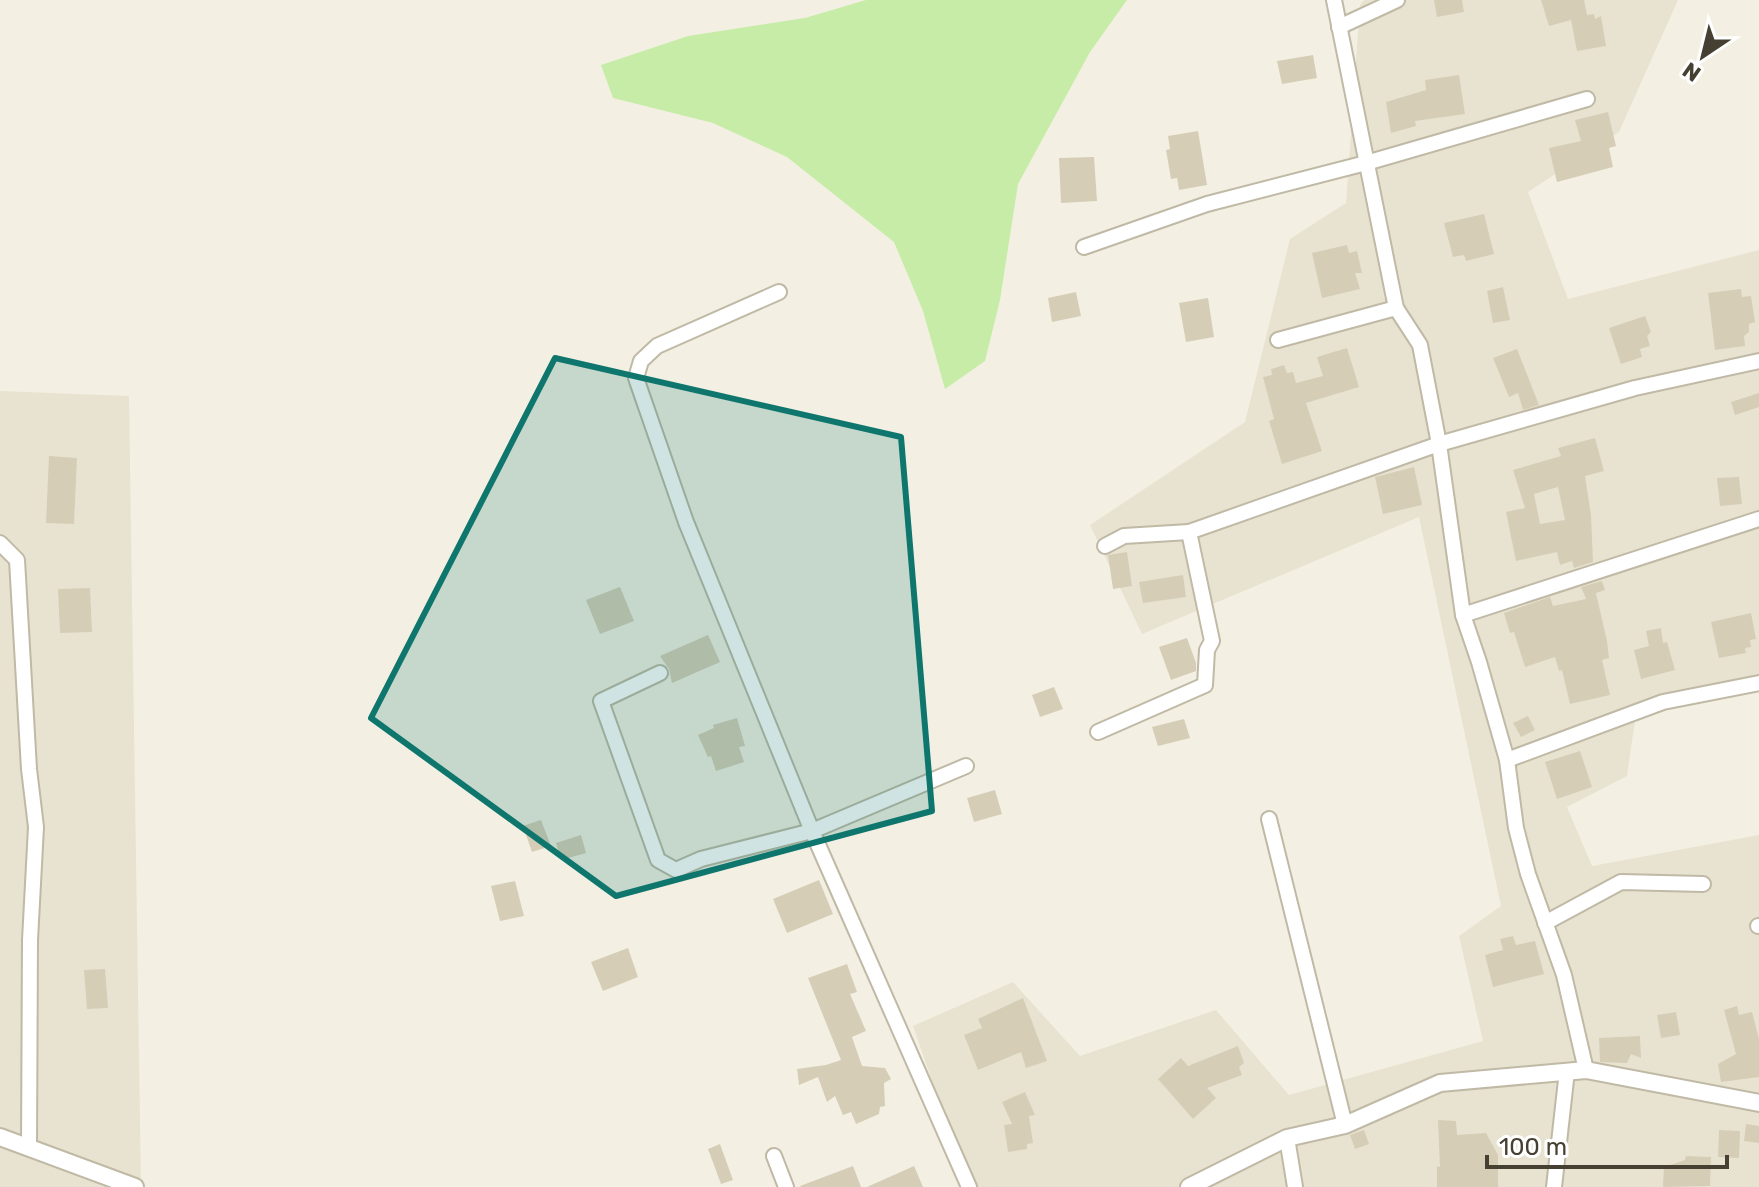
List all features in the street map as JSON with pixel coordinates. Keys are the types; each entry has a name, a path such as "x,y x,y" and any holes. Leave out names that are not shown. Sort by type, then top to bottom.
{"street":[{"path":"1334,0 1396,308 1420,345 1439,444 1463,615 1507,760 1516,828 1528,874 1564,975 1586,1070"},
{"path":"1339,27 1397,0"},
{"path":"1084,247 1207,204 1366,163 1587,99"},
{"path":"779,292 657,346 641,361 636,378 686,522 812,831 969,1187"},
{"path":"1278,340 1396,308"},
{"path":"1105,546 1124,536 1189,532 1439,444 1635,388 1759,361"},
{"path":"1463,615 1759,519"},
{"path":"1098,732 1205,685 1207,650 1212,641 1189,532"},
{"path":"0,543 17,560 29,769 36,827 30,940 29,1148"},
{"path":"660,673 601,701 658,860 676,870 701,859 812,831 966,766"},
{"path":"1507,760 1663,702 1759,683"},
{"path":"1269,819 1345,1125"},
{"path":"1545,923 1621,882 1703,884"},
{"path":"1189,1187 1287,1138 1345,1125 1440,1083 1586,1070 1759,1103"},
{"path":"1554,1187 1567,1071"},
{"path":"0,1137 135,1187"},
{"path":"1287,1138 1295,1187"},
{"path":"774,1156 786,1187"}],"highlighted area":[{"path":"555,358 901,437 932,811 616,896 371,718"}],"shaded area":[{"path":"1364,0 1678,0 1619,132 1528,192 1568,299 1759,250 1759,682 1636,713 1627,776 1567,807 1592,866 1759,835 1759,1187 969,1187 913,1026 1013,982 1080,1056 1216,1010 1289,1095 1483,1041 1459,936 1501,906 1419,517 1142,634 1090,525 1245,422 1290,239 1346,203 1360,5"},
{"path":"0,391 129,396 141,1187 0,1187"}],"green space":[{"path":"866,0 1127,0 1090,52 1018,184 1000,300 985,361 945,389 923,311 894,242 787,157 713,123 613,98 601,65 688,36 805,18"}],"building":[{"path":"1434,0 1462,0 1464,12 1437,17"},
{"path":"1541,0 1584,0 1587,15 1594,14 1595,19 1601,16 1606,46 1577,51 1571,20 1549,26"},
{"path":"1313,55 1317,78 1282,84 1277,61"},
{"path":"1459,75 1465,114 1415,121 1416,126 1391,133 1386,102 1426,90 1425,80"},
{"path":"1608,112 1616,146 1609,148 1613,167 1557,182 1549,148 1581,141 1575,120"},
{"path":"1198,131 1207,185 1179,190 1177,178 1171,179 1166,150 1170,149 1168,136"},
{"path":"1094,157 1097,201 1061,203 1059,158"},
{"path":"1484,214 1494,254 1466,261 1464,255 1453,257 1444,223"},
{"path":"1347,245 1349,253 1357,251 1362,273 1355,273 1360,289 1322,298 1312,253"},
{"path":"1503,287 1510,320 1493,323 1487,291"},
{"path":"1741,289 1742,297 1751,296 1755,322 1749,324 1749,332 1744,336 1745,346 1715,350 1708,293"},
{"path":"1076,292 1081,316 1052,322 1048,298"},
{"path":"1208,298 1214,337 1186,342 1179,303"},
{"path":"1645,316 1651,332 1647,336 1650,346 1640,349 1642,357 1621,364 1609,328"},
{"path":"1347,348 1359,387 1306,403 1322,451 1282,464 1269,421 1274,419 1263,377 1272,375 1271,369 1284,365 1287,373 1293,372 1296,383 1323,376 1317,357"},
{"path":"1517,349 1539,405 1523,410 1518,393 1509,397 1493,358"},
{"path":"1759,393 1759,407 1735,415 1731,402"},
{"path":"1595,438 1604,471 1585,476 1593,562 1574,568 1572,561 1560,565 1557,552 1516,561 1506,512 1525,508 1513,470 1561,456 1558,448","holes":["1558,487 1565,520 1540,524 1534,494"]},
{"path":"49,456 77,458 74,524 46,523"},
{"path":"1414,467 1422,505 1383,514 1375,477"},
{"path":"1739,477 1742,504 1720,506 1717,478"},
{"path":"1127,552 1132,586 1113,589 1108,555"},
{"path":"1183,575 1186,597 1143,603 1139,582"},
{"path":"1602,581 1605,590 1596,593 1607,641 1609,658 1602,660 1610,695 1570,704 1562,670 1559,671 1555,657 1525,667 1514,632 1510,633 1504,613 1550,597 1553,606 1586,599 1581,587"},
{"path":"620,587 634,621 600,634 586,600"},
{"path":"90,588 92,632 60,633 58,589"},
{"path":"1751,613 1756,639 1750,640 1751,647 1745,648 1746,653 1719,658 1711,622"},
{"path":"1661,628 1663,643 1667,642 1675,670 1641,679 1634,650 1649,646 1646,631"},
{"path":"708,635 720,662 672,683 669,669 660,656"},
{"path":"1187,638 1196,671 1171,680 1159,647"},
{"path":"1054,687 1063,709 1040,717 1032,695"},
{"path":"1528,716 1535,730 1521,737 1513,723"},
{"path":"737,718 745,746 739,747 744,762 716,771 698,735 714,728 713,725"},
{"path":"1184,719 1190,738 1158,746 1152,727"},
{"path":"1580,751 1592,787 1557,799 1545,762"},
{"path":"995,790 1002,814 974,822 967,798"},
{"path":"541,820 551,846 532,852 523,826"},
{"path":"581,835 586,853 561,860 556,843"},
{"path":"819,880 833,914 787,933 773,899"},
{"path":"515,881 524,916 500,921 491,886"},
{"path":"1513,936 1516,945 1535,941 1544,974 1493,987 1485,955 1503,950 1500,939"},
{"path":"628,948 638,977 603,991 591,962"},
{"path":"847,964 857,992 850,994 866,1031 852,1037 862,1066 885,1068 891,1079 884,1083 885,1106 880,1107 879,1114 856,1124 851,1112 843,1115 835,1096 827,1102 818,1077 799,1085 797,1069 841,1060 808,978"},
{"path":"105,969 108,1008 87,1009 84,970"},
{"path":"1023,998 1047,1061 1026,1068 1021,1052 978,1070 964,1035 982,1028 978,1019"},
{"path":"1737,1006 1739,1015 1752,1012 1759,1039 1759,1077 1721,1082 1718,1064 1736,1054 1724,1010"},
{"path":"1676,1012 1680,1035 1661,1038 1657,1015"},
{"path":"1640,1036 1641,1058 1631,1054 1627,1063 1600,1062 1599,1038"},
{"path":"1238,1046 1244,1063 1239,1067 1242,1075 1207,1088 1216,1098 1193,1119 1158,1079 1181,1058 1188,1066"},
{"path":"1025,1092 1035,1115 1029,1116 1033,1143 1027,1144 1027,1149 1008,1152 1004,1125 1012,1124 1002,1102"},
{"path":"1438,1120 1456,1121 1457,1135 1486,1133 1498,1155 1498,1187 1437,1187 1437,1166 1440,1167"},
{"path":"1746,1124 1759,1126 1759,1143 1744,1141"},
{"path":"1364,1130 1369,1144 1355,1149 1350,1135"},
{"path":"1719,1130 1740,1131 1739,1158 1718,1157"},
{"path":"720,1144 733,1180 721,1184 708,1149"},
{"path":"1686,1156 1711,1157 1710,1186 1663,1187 1664,1167 1685,1160"},
{"path":"853,1166 861,1187 800,1186"},
{"path":"914,1166 923,1187 867,1187"}]}
